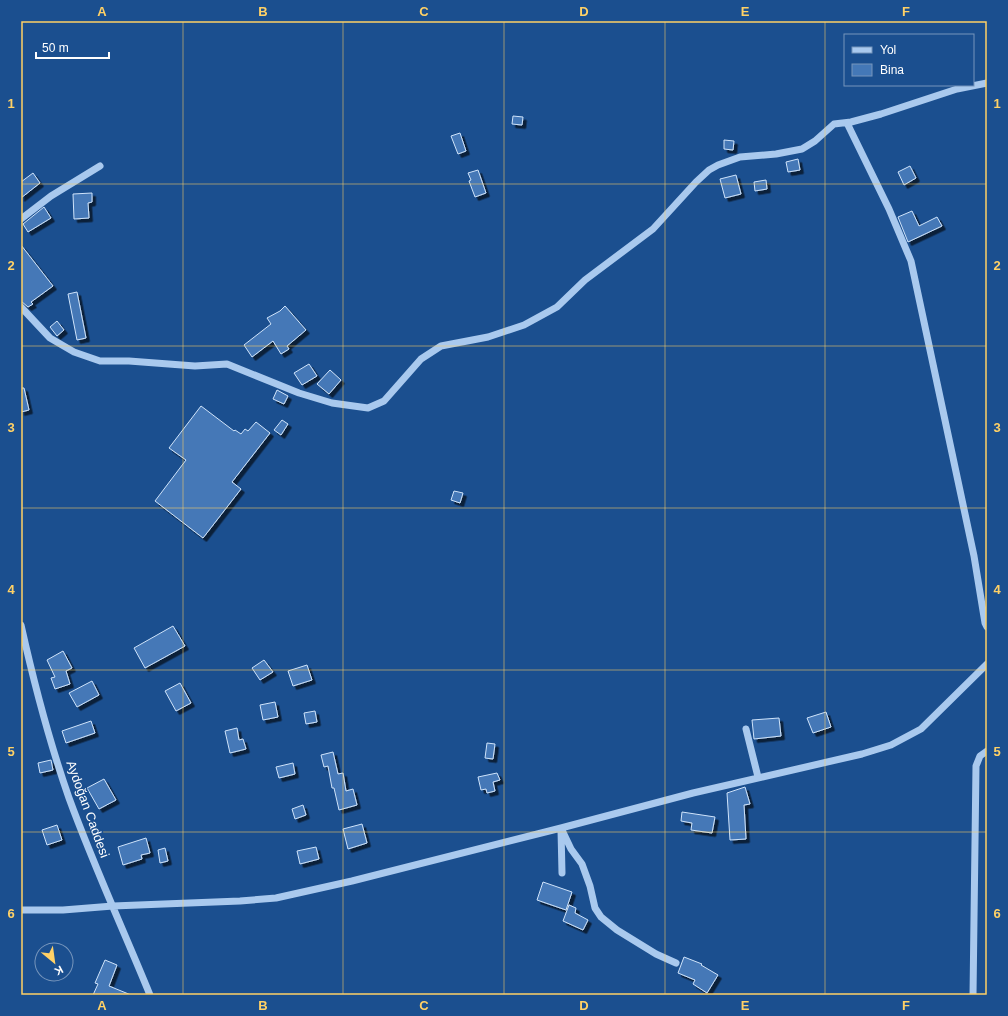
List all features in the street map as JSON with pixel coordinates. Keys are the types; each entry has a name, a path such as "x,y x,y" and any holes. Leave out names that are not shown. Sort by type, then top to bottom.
{"street":[{"path":"974,85 987,83"},
{"path":"21,307 50,338 74,352 100,361 129,361 195,366 226,364 299,393 332,403 368,408 384,401 421,359 441,346 488,337 524,325 557,307 585,280 653,229 696,182 709,170 718,165 740,157 776,154 802,149 815,141 834,124 848,123 882,114 957,88 969,86"},
{"path":"848,123 889,209 911,261 974,556 985,623 987,627"},
{"path":"21,219 51,196 100,166"},
{"name":"Aydoğan Caddesi","path":"21,625 43,713 69,797 150,995"},
{"path":"21,910 63,910 276,898 352,881 758,777 862,754 891,745 922,729 987,664"},
{"path":"746,729 758,777"},
{"path":"973,995 976,766 980,756 987,751"},
{"path":"561,828 562,873"},
{"path":"561,828 571,848 582,864 590,886 595,908 601,917 617,930 656,954 676,963"}],"building":[{"path":"513,116 523,117 522,125 512,124"},
{"path":"460,133 466,151 458,154 451,136"},
{"path":"724,140 734,141 733,150 724,149"},
{"path":"798,159 800,170 788,172 786,162"},
{"path":"910,166 916,178 904,185 898,172"},
{"path":"478,170 486,193 475,197 469,181 471,180 468,173"},
{"path":"33,173 40,183 21,198 21,182"},
{"path":"736,175 741,194 725,198 720,179"},
{"path":"766,180 767,189 755,191 754,182"},
{"path":"92,193 92,202 88,203 89,218 74,219 73,194"},
{"path":"44,207 51,218 28,232 23,224"},
{"path":"912,211 919,226 937,217 942,226 908,242 898,217"},
{"path":"21,245 53,286 31,302 33,304 28,307 21,301"},
{"path":"77,292 86,338 77,340 68,294"},
{"path":"285,306 306,330 287,346 289,349 281,354 273,341 252,357 244,345 271,324 267,318 280,311"},
{"path":"57,321 64,330 57,336 50,327"},
{"path":"309,364 317,376 302,385 294,373"},
{"path":"330,370 341,380 329,394 317,384"},
{"path":"21,388 24,388 29,410 21,412"},
{"path":"277,390 288,396 284,404 273,399"},
{"path":"201,406 234,431 235,430 241,434 245,429 248,431 256,422 270,433 232,482 241,489 203,538 155,501 186,460 169,448"},
{"path":"282,420 288,424 281,435 274,430"},
{"path":"454,491 463,493 460,503 451,500"},
{"path":"173,626 185,646 145,668 134,648"},
{"path":"63,651 72,668 66,671 70,684 55,689 51,678 55,677 47,660"},
{"path":"264,660 273,672 260,680 252,668"},
{"path":"307,665 312,680 293,686 288,671"},
{"path":"92,681 99,695 77,707 69,693"},
{"path":"180,683 191,703 176,711 165,691"},
{"path":"275,702 278,717 263,720 260,705"},
{"path":"315,711 317,722 306,724 304,713"},
{"path":"826,712 831,727 813,733 807,718"},
{"path":"779,718 781,736 754,739 752,720"},
{"path":"91,721 95,733 66,743 62,731"},
{"path":"237,728 239,740 243,739 246,749 230,753 225,731"},
{"path":"487,743 495,744 493,759 485,758"},
{"path":"333,752 338,774 343,773 346,791 353,789 357,805 339,810 334,788 332,788 328,766 324,767 321,755"},
{"path":"51,760 53,770 40,773 38,763"},
{"path":"293,763 295,774 279,778 276,767"},
{"path":"497,773 500,780 493,782 495,791 487,793 486,789 481,790 478,777"},
{"path":"104,779 116,800 99,809 87,788"},
{"path":"745,787 750,804 744,805 746,839 730,840 727,793"},
{"path":"303,805 306,815 295,819 292,809"},
{"path":"682,812 715,817 712,833 691,830 692,823 681,821"},
{"path":"362,824 367,843 348,849 343,829"},
{"path":"57,825 62,840 47,845 42,830"},
{"path":"146,838 150,853 141,855 142,859 123,865 118,847"},
{"path":"316,847 319,859 300,864 297,851"},
{"path":"165,848 168,861 160,863 158,850"},
{"path":"543,882 572,892 566,910 537,900"},
{"path":"569,905 576,908 575,913 588,920 583,930 563,921"},
{"path":"684,957 702,964 701,965 718,975 707,993 693,984 695,980 678,973"},
{"path":"105,960 117,965 109,986 131,995 93,995 98,984 95,983"}]}
